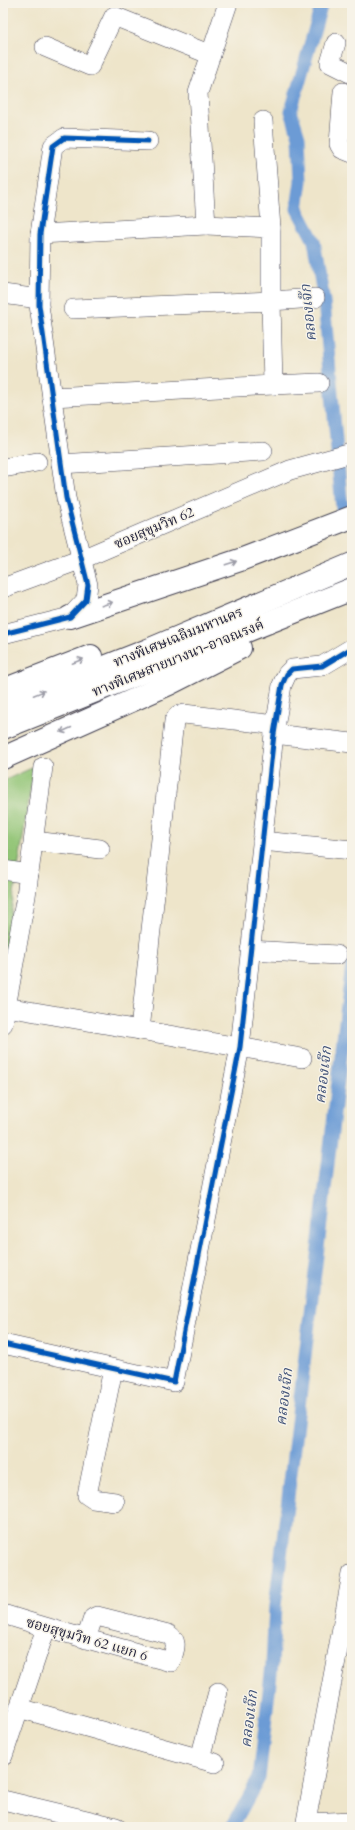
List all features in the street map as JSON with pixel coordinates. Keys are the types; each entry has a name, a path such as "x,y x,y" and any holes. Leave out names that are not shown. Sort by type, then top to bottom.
{"highway":[{"path":"70,617 240,560 352,517"},
{"path":"3,690 218,608 352,554"},
{"name":"ทางพิเศษเฉลิมมหานคร","path":"3,707 148,650 352,564"},
{"name":"ทางพิเศษสายบางนา-อาจณรงค์","path":"3,728 352,589"},
{"path":"3,738 240,648 352,603"},
{"path":"3,758 169,684 240,648"}],"street":[{"path":"206,225 198,93 228,3"},
{"path":"45,47 90,66 114,16 211,55"},
{"path":"336,43 330,63 352,74"},
{"path":"343,92 338,144 342,150 352,153"},
{"path":"263,122 271,228 273,385"},
{"path":"3,634 70,617 86,600 88,585 66,498 40,299 40,234 53,146 64,138 148,141"},
{"path":"40,234 206,225 271,228"},
{"path":"3,294 40,299"},
{"path":"73,309 315,298"},
{"path":"52,397 319,383"},
{"path":"61,464 263,450"},
{"name":"ซอยสุขุมวิท 62","path":"3,588 82,559 290,470 352,453"},
{"path":"3,468 37,462"},
{"path":"3,1344 174,1382 240,1047 262,841 275,729 282,685 287,674 292,669 322,666 352,648"},
{"path":"140,1030 174,721 178,715 184,714 352,743"},
{"path":"43,767 29,874 4,1015 140,1030 302,1058"},
{"path":"262,841 348,849"},
{"path":"34,842 100,849"},
{"path":"3,870 29,874"},
{"path":"250,950 337,955"},
{"path":"113,1368 87,1495 93,1499 115,1502"},
{"path":"352,1574 305,1825 352,1821"},
{"name":"ซอยสุขุมวิท 62 แยก 6","path":"3,1614 46,1628 86,1639 171,1662 176,1642 174,1638 168,1634 97,1616 93,1618 90,1624 86,1639"},
{"path":"3,1756 46,1628"},
{"path":"19,1708 207,1760 218,1692"},
{"path":"3,1800 81,1823 116,1827"}],"green space":[{"path":"34,767 5,951 3,951 3,781"}],"waterway":[{"name":"คลองเจ๊ก","path":"322,3 291,111 299,137 301,181 297,209 314,241 324,301 342,509"},
{"name":"คลองเจ๊ก","path":"232,1827 259,1778 272,1665 275,1606 352,964"}],"cycle path":[{"path":"3,634 70,617 86,600 88,585 66,498 39,305 40,234 53,146 64,138 148,141"},
{"path":"3,1344 174,1382 240,1047 274,734 282,685 287,674 292,669 322,666 352,648"}]}
